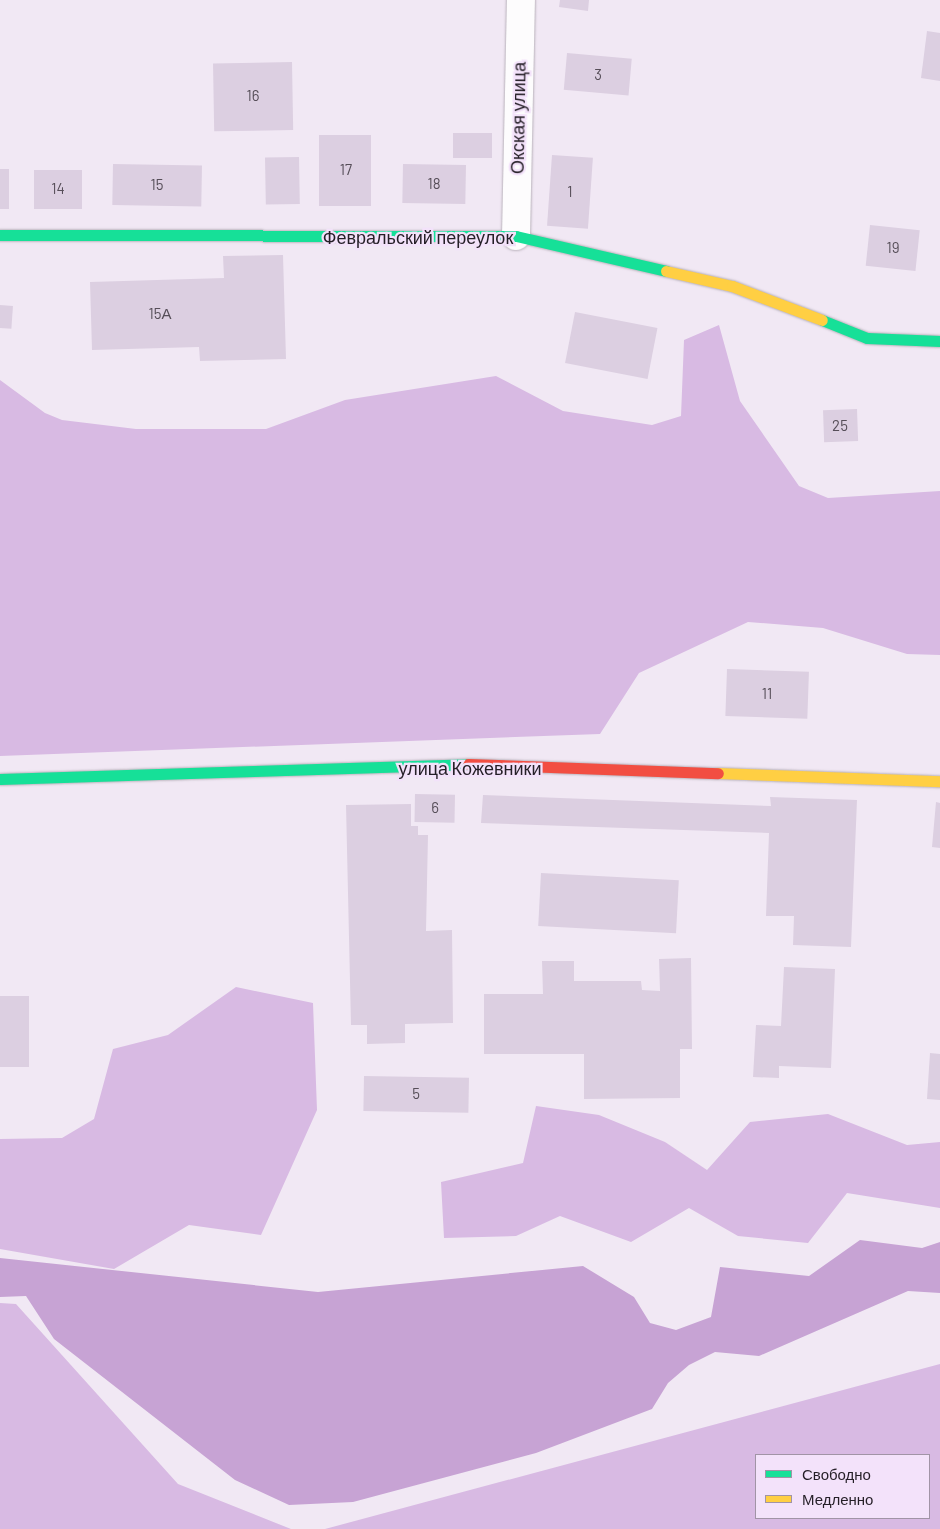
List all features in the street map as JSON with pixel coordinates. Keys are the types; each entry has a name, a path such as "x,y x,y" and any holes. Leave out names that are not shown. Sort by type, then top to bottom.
{"street":[{"name":"Окская улица","path":"516,236 520,0"},
{"name":"Февральский переулок","path":"0,235 516,236 732,286 867,338 940,341"},
{"name":"улица Кожевники","path":"0,779 470,764 940,781"}],"shaded area":[{"path":"719,325 740,401 799,486 828,498 940,491 940,655 907,654 823,628 748,622 639,673 600,734 0,756 0,380 45,413 62,420 136,429 266,429 345,400 496,376 563,411 652,425 681,416 684,340"},
{"path":"236,987 313,1003 317,1110 261,1235 189,1225 114,1269 0,1249 0,1139 62,1138 94,1119 113,1049 168,1035"},
{"path":"536,1106 599,1115 665,1142 707,1170 750,1122 828,1114 907,1145 940,1142 940,1208 847,1193 808,1243 738,1236 689,1208 631,1242 560,1216 516,1236 444,1238 441,1182 523,1163"},
{"path":"860,1240 922,1248 940,1242 940,1293 908,1291 759,1356 715,1352 689,1365 668,1383 652,1409 536,1453 353,1502 289,1505 235,1480 54,1339 26,1296 0,1297 0,1258 318,1292 583,1266 634,1297 650,1323 676,1330 711,1317 720,1267 809,1276"},
{"path":"0,1303 16,1304 178,1484 291,1529 0,1529"},
{"path":"940,1364 940,1529 325,1529"}],"building":[{"path":"560,0 589,0 588,11 559,7"},
{"path":"927,31 940,33 940,81 921,78"},
{"path":"567,53 632,59 629,96 564,90"},
{"path":"292,62 293,130 214,131 213,63"},
{"path":"453,133 492,133 492,158 453,158"},
{"path":"319,135 371,135 371,206 319,206"},
{"path":"552,155 593,158 588,229 547,226"},
{"path":"299,157 300,204 266,205 265,158"},
{"path":"113,164 202,166 201,207 112,205"},
{"path":"403,164 466,165 465,204 402,203"},
{"path":"0,169 9,169 9,209 0,209"},
{"path":"34,170 82,170 82,209 34,209"},
{"path":"870,225 920,230 915,271 866,266"},
{"path":"283,255 286,359 200,361 199,347 92,350 90,282 224,278 223,256"},
{"path":"0,305 13,306 11,329 0,328"},
{"path":"575,312 657,328 648,379 565,363"},
{"path":"857,409 858,441 824,442 823,410"},
{"path":"727,669 809,672 807,719 725,716"},
{"path":"415,794 455,795 455,823 415,822"},
{"path":"483,795 771,806 770,797 857,800 851,947 793,945 794,916 766,916 769,833 481,823"},
{"path":"936,802 940,803 940,848 932,847"},
{"path":"411,804 411,826 418,826 418,835 428,835 426,931 452,930 453,1023 405,1024 405,1043 367,1044 367,1025 351,1025 346,805"},
{"path":"541,873 679,880 676,933 538,926"},
{"path":"691,958 692,1049 680,1049 680,1098 584,1099 584,1054 484,1054 484,994 543,994 542,961 574,961 574,981 641,981 642,990 660,991 659,959"},
{"path":"784,967 835,969 831,1068 779,1066 779,1078 753,1077 756,1025 781,1026"},
{"path":"0,996 29,996 29,1067 0,1067"},
{"path":"930,1053 940,1054 940,1100 927,1099"},
{"path":"364,1076 469,1078 468,1113 363,1111"}],"traffic: fast":[{"path":"0,235 516,236 666,271"},
{"path":"822,320 867,338 940,341"},
{"path":"0,779 468,764"}],"traffic: slow":[{"path":"666,271 732,286 822,320"},
{"path":"718,773 940,781"}],"traffic: jam":[{"path":"468,764 718,773"}]}
